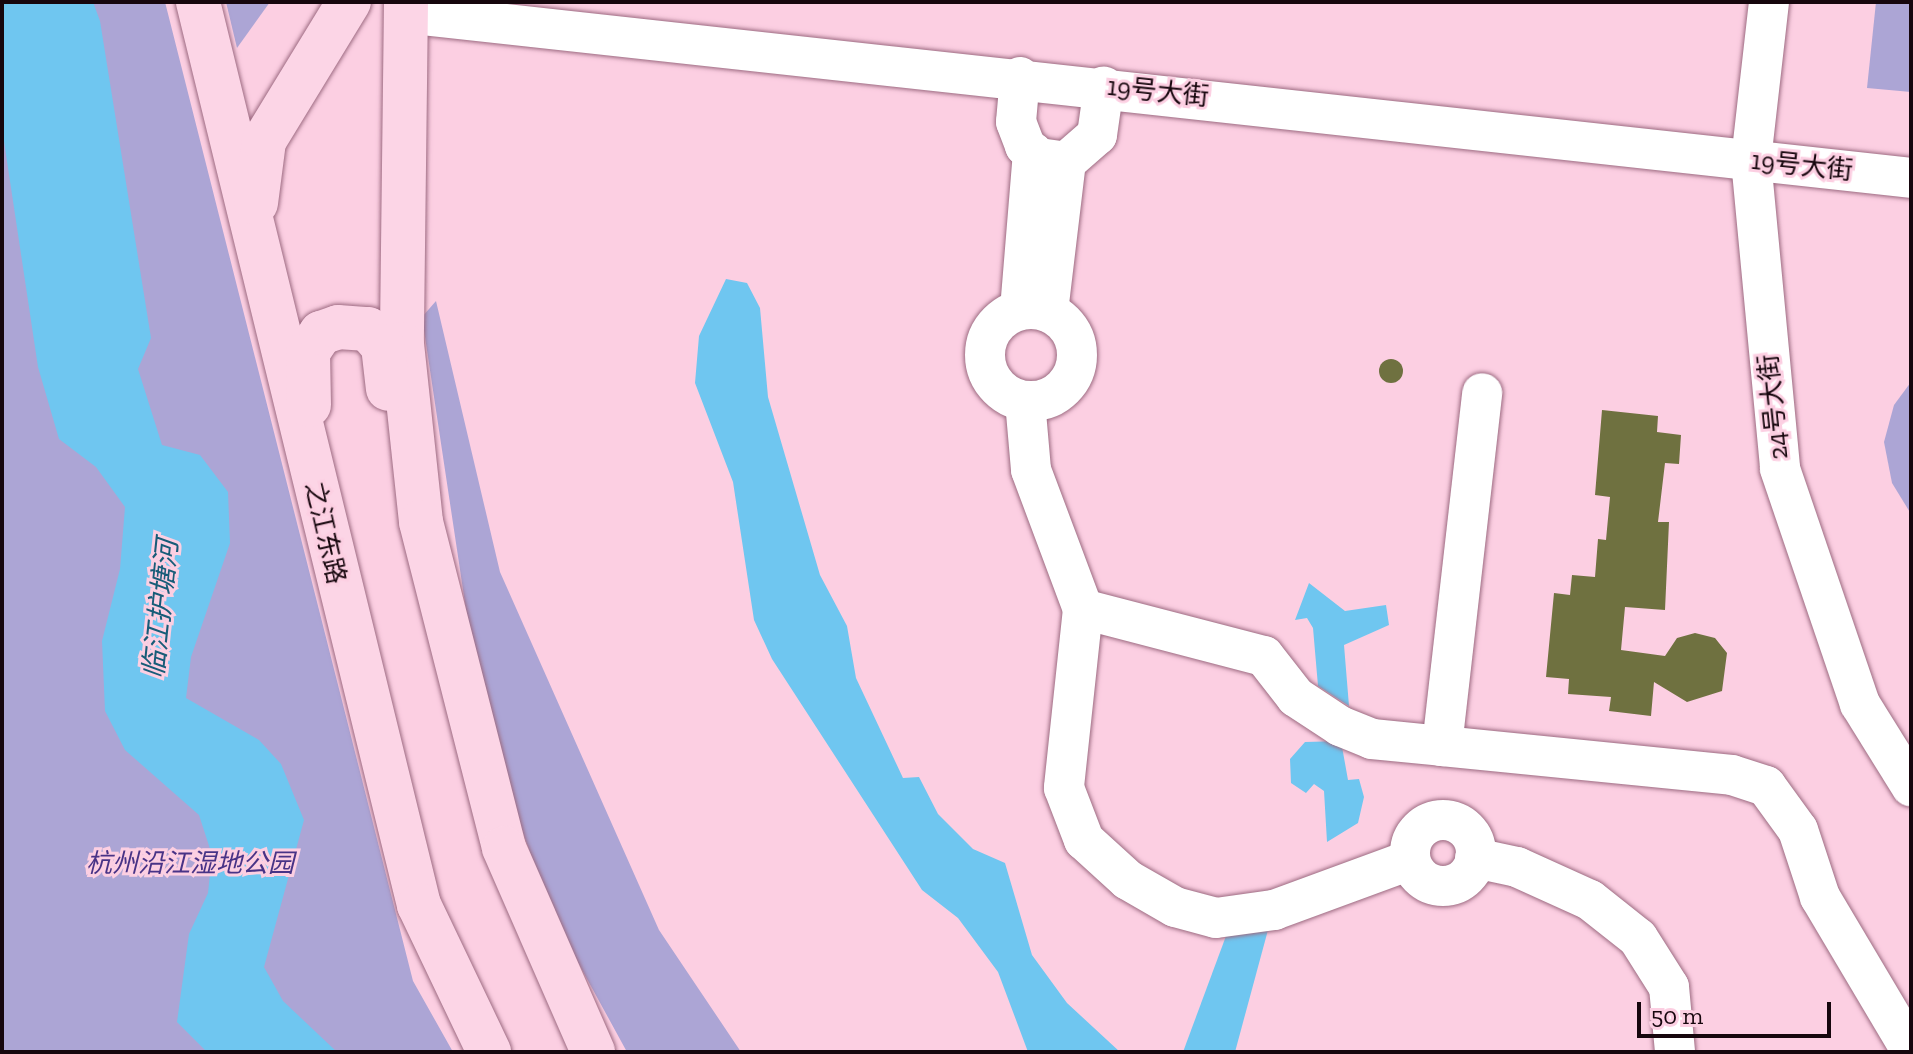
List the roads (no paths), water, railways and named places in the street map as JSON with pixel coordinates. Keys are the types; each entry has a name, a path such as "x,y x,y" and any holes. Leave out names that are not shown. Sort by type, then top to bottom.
{"main road":[{"name":"之江东路","path":"198,2 419,905 489,1052"},
{"path":"256,241 264,141 349,2"},
{"path":"324,45 404,6 402,344 432,570 504,848 593,1052"},
{"path":"309,465 308,352 321,333 355,324 383,346 401,493 414,549 432,570"}],"street":[{"name":"24号大街","path":"1769,2 1751,160 1780,469 1860,704 1911,786"},
{"name":"19号大街","path":"404,6 1911,178"},
{"path":"1020,77 1016,122 1050,157"},
{"path":"1050,157 1084,154 1097,135 1104,86"},
{"path":"1034,311 1050,157"},
{"path":"1034,311 1075,345 1073,374 1054,395 1025,401 997,387 985,358 994,328 1034,311"},
{"path":"1442,746 1482,393"},
{"path":"1025,401 1031,470 1083,609 1064,788 1084,840 1128,880 1175,907 1216,918 1274,910 1410,860 1418,830 1447,820 1472,837 1475,858 1517,867 1590,900 1638,938 1669,987 1675,1052"},
{"path":"1083,609 1264,656 1296,697 1340,726 1372,739 1732,775 1766,786 1798,830 1820,897 1911,1050"}],"water":[{"name":"临江护塘河","path":"2,2 93,2 100,21 151,338 138,369 162,445 200,455 228,492 230,543 191,657 186,698 259,740 281,764 304,820 264,967 283,1001 337,1052 207,1052 177,1022 189,934 208,893 212,855 199,815 125,750 105,711 102,641 120,569 125,507 96,467 59,439 38,367 2,128"},
{"path":"726,279 747,283 760,308 768,397 820,575 847,626 856,678 903,778 919,777 938,814 973,849 1005,863 1032,955 1067,1003 1120,1052 1028,1052 998,972 958,918 922,890 772,659 754,620 733,482 695,383 699,336"},
{"path":"1309,583 1345,611 1386,605 1389,625 1344,645 1349,706 1318,686 1313,628 1307,618 1295,620"},
{"path":"1341,741 1348,780 1359,779 1364,797 1358,823 1327,842 1324,791 1314,784 1306,793 1291,783 1290,759 1305,742"},
{"path":"1268,930 1235,1052 1183,1052 1226,936"}],"park label":[{"name":"杭州沿江湿地公园","path":"190,864"}]}
